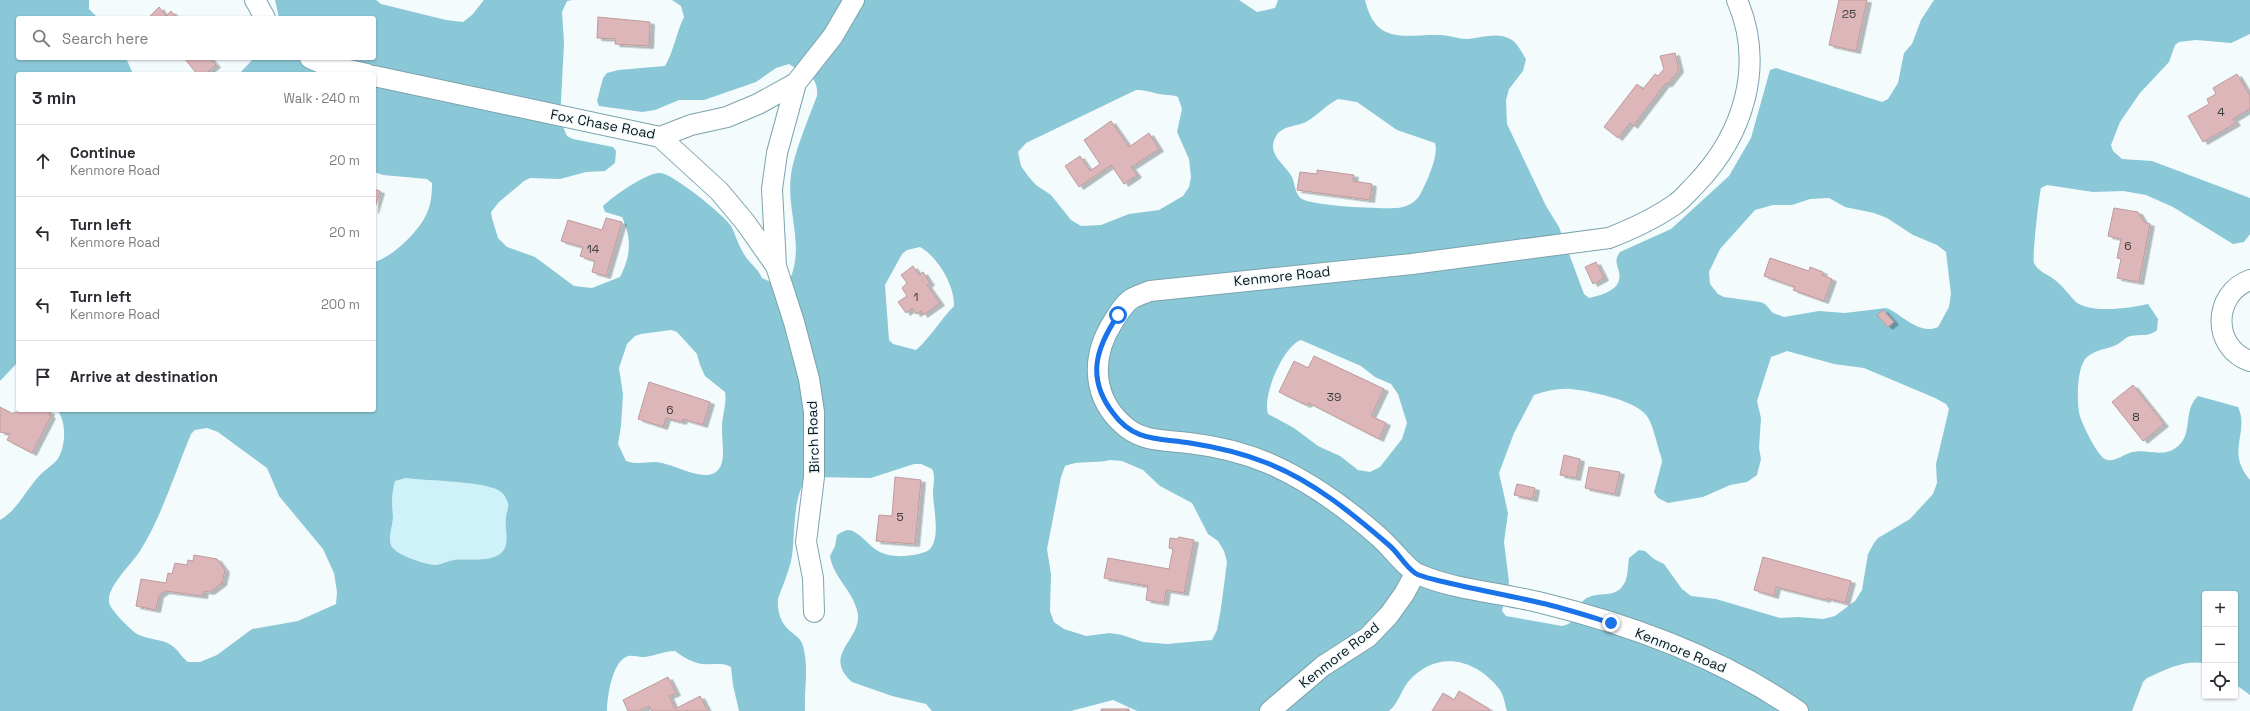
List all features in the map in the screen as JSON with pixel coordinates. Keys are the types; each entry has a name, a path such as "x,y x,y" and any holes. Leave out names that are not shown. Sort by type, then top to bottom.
{"street":[{"path":"255,0 264,16"},
{"name":"Fox Chase Road","path":"376,76 660,137 691,125 727,118 758,104 796,83 833,36 854,0"},
{"name":"Kenmore Road","path":"1737,0 1745,20 1749,67 1745,102 1730,139 1706,173 1676,205 1634,228 1609,238 1412,264 1150,291 1131,298 1103,337 1098,354 1097,374 1103,396 1113,413 1128,429 1150,440 1189,443 1232,452 1268,463 1339,503 1392,548 1415,574 1470,588 1542,603 1611,623 1666,642 1767,689 1798,711"},
{"path":"315,60 326,65 358,72"},
{"name":"Birch Road","path":"796,83 777,153 772,189 776,266 796,329 809,379 814,412 814,477 806,542 814,578 814,612"},
{"name":"Birch Road","path":"660,137 719,191 745,222 776,266"},
{"path":"2250,280 2240,285 2230,294 2224,305 2221,318 2222,331 2227,343 2238,355 2250,361"},
{"name":"Kenmore Road","path":"1270,711 1323,666 1368,637 1389,615 1404,594 1415,574"}],"shaded area":[{"path":"0,0 89,0 89,9 96,16 16,16 16,60 127,60 132,72 16,72 16,364 0,381"},
{"path":"275,0 376,0 381,4 446,20 463,22 472,15 484,0 573,0 567,1 562,12 564,43 560,120 567,136 573,139 613,147 616,151 615,163 605,171 586,172 560,179 530,178 524,181 499,202 491,212 498,238 507,247 535,257 574,286 592,288 620,277 628,255 629,240 622,217 605,212 603,206 630,185 655,173 661,173 687,187 719,213 731,226 740,247 748,260 762,278 773,283 790,279 794,266 796,240 790,188 791,175 798,146 817,96 816,84 810,76 789,64 776,68 756,82 704,100 679,100 655,110 642,112 599,106 597,101 603,78 607,73 618,70 665,66 671,54 684,17 681,6 672,0 1239,0 1257,12 1275,8 1278,0 1365,0 1370,15 1376,25 1384,31 1393,34 1403,36 1443,35 1467,39 1496,35 1507,37 1518,46 1526,59 1523,71 1509,89 1506,100 1507,124 1546,206 1559,227 1584,294 1589,298 1610,291 1618,283 1619,272 1617,260 1620,252 1671,229 1729,176 1751,138 1770,70 1776,68 1882,102 1888,99 1898,83 1904,53 1912,44 1921,20 1934,0 2250,0 2250,34 2231,43 2196,40 2179,42 2175,45 2169,62 2140,93 2120,122 2111,145 2113,151 2122,159 2152,161 2250,198 2250,234 2244,242 2233,244 2173,207 2146,195 2123,191 2093,192 2047,185 2041,188 2040,193 2034,263 2043,273 2058,282 2076,302 2083,306 2111,309 2148,304 2158,319 2157,330 2151,334 2134,335 2116,345 2094,352 2087,357 2082,366 2078,393 2078,407 2080,416 2094,445 2105,459 2112,460 2139,451 2161,453 2177,447 2185,436 2190,408 2198,396 2238,407 2241,416 2238,451 2239,460 2243,470 2250,480 2250,695 2238,686 2238,591 2202,591 2202,663 2182,664 2147,678 2143,682 2132,711 1507,711 1500,690 1490,679 1468,665 1456,662 1443,662 1431,665 1419,672 1408,682 1395,705 1389,711 1137,711 1113,700 1071,711 932,711 926,704 892,696 852,682 844,672 841,664 841,656 844,648 854,633 858,615 853,599 835,571 830,556 835,546 837,535 848,530 855,532 880,552 893,556 913,555 925,552 931,548 934,542 936,526 933,493 934,475 932,469 921,464 914,464 871,478 810,477 804,483 800,492 795,516 791,561 778,603 782,622 800,640 805,654 805,711 739,711 733,685 731,667 721,664 703,664 696,662 675,651 644,657 630,656 621,661 617,666 611,681 607,711 0,711 0,520 12,511 36,480 57,460 60,455 64,442 64,428 58,412 376,412 376,261 388,256 403,244 421,223 430,205 432,183 427,179 383,175 376,173 376,72 241,72 252,60 376,60 376,16 279,16","holes":["1136,90 1178,97 1182,109 1177,132 1189,159 1191,177 1189,187 1183,196 1159,210 1129,214 1101,225 1081,226 1071,220 1051,195 1036,185 1028,176 1021,166 1018,152 1026,143","1338,99 1357,102 1397,130 1435,143 1435,156 1422,192 1415,201 1408,205 1399,208 1376,208 1319,204 1302,199 1297,192 1292,177 1275,154 1273,144 1275,138 1281,131 1306,122","1829,198 1845,207 1874,213 1887,218 1913,235 1937,245 1946,252 1951,294 1949,307 1938,327 1931,329 1916,326 1886,308 1845,313 1819,311 1784,317 1773,313 1765,304 1760,302 1724,297 1718,294 1710,284 1709,272 1720,249 1755,210 1773,205 1792,205 1810,199","920,247 933,258 944,273 954,298 954,306 916,350 893,344 889,340 885,285 902,254 907,250","671,330 677,332 697,354 705,376 725,392 722,428 723,455 721,466 715,472 708,475 699,474 662,463 637,463 626,461 618,444 623,394 619,368 627,344 635,336","1301,340 1361,366 1375,377 1391,384 1398,394 1407,423 1402,439 1380,467 1370,472 1358,470 1340,456 1318,446 1294,428 1268,414 1268,396 1276,372 1287,352 1294,344","1787,351 1834,364 1864,368 1935,398 1946,404 1949,409 1936,464 1937,483 1933,494 1910,519 1878,538 1874,543 1868,554 1862,590 1855,601 1835,616 1823,619 1798,617 1780,618 1716,599 1691,596 1682,589 1664,564 1654,559 1645,551 1639,550 1629,558 1627,577 1621,588 1616,592 1587,598 1582,602 1571,622 1567,624 1562,626 1506,616 1502,611 1509,582 1504,542 1508,513 1499,473 1514,433 1534,395 1557,389 1579,390 1611,397 1632,405 1646,415 1655,434 1662,462 1654,492 1658,498 1668,503 1703,497 1730,485 1747,482 1757,475 1761,459 1759,448 1761,418 1757,401 1771,357","207,428 218,432 267,468 279,496 323,549 334,573 337,592 336,604 298,621 252,629 217,655 200,662 188,662 171,645 139,635 132,630 115,612 110,605 109,599 114,585 119,577 140,551 148,537 162,509 191,434 195,430","1110,460 1122,461 1143,470 1160,486 1192,503 1208,534 1218,541 1224,551 1227,562 1221,608 1217,630 1212,640 1167,644 1143,642 1122,635 1110,633 1086,636 1064,629 1054,622 1050,611 1051,574 1047,549 1061,477 1065,466 1070,464","406,478 471,484 494,488 501,492 508,502 506,516 506,546 504,550 491,558 478,560 454,560 436,565 431,565 405,556 395,550 392,547 390,540 393,517 392,499 395,481"]},
{"path":"406,478 471,484 494,488 501,492 508,503 506,516 506,546 504,550 491,558 478,560 454,560 436,565 412,559 395,550 392,547 390,540 393,517 393,492 395,481"}],"building":[{"path":"1839,0 1867,0 1856,51 1829,45"},
{"path":"159,7 166,16 150,16"},
{"path":"171,11 175,16 166,16"},
{"path":"598,17 650,22 649,46 615,44 616,39 597,38"},
{"path":"1675,53 1679,70 1668,84 1665,84 1633,126 1630,123 1618,138 1604,127 1637,84 1643,89 1655,74 1658,76 1664,69 1660,56"},
{"path":"186,60 212,60 216,65 207,72 195,72"},
{"path":"2237,74 2250,96 2250,109 2233,119 2236,123 2203,142 2188,116 2209,104 2207,99 2216,94 2213,88"},
{"path":"1111,121 1129,147 1149,133 1159,149 1131,167 1137,175 1124,184 1111,165 1079,187 1065,166 1080,156 1090,171 1100,164 1084,140"},
{"path":"1317,170 1354,175 1353,181 1372,184 1370,200 1297,190 1300,172 1317,174"},
{"path":"376,190 380,191 376,204"},
{"path":"2114,208 2138,212 2144,222 2150,224 2139,282 2117,278 2121,259 2117,258 2121,239 2108,236"},
{"path":"606,218 622,222 606,276 592,272 595,261 580,256 583,247 561,241 568,220 602,230"},
{"path":"1770,258 1809,271 1810,267 1823,272 1822,275 1832,279 1824,301 1793,290 1795,287 1764,276"},
{"path":"1596,262 1604,278 1593,284 1585,267"},
{"path":"913,266 919,275 923,272 930,283 927,285 940,303 923,315 921,311 916,314 912,308 906,313 898,302 907,296 902,288 907,283 901,275"},
{"path":"1883,310 1894,322 1888,327 1877,315"},
{"path":"1314,356 1384,389 1371,416 1386,423 1379,439 1309,403 1306,405 1279,392 1294,361 1308,368"},
{"path":"649,382 710,402 703,425 683,419 682,422 666,418 663,427 638,419"},
{"path":"2133,385 2164,424 2143,441 2112,402"},
{"path":"0,407 13,414 14,412 50,412 49,415 51,416 32,453 7,440 10,434 0,432"},
{"path":"1564,455 1580,459 1576,478 1560,475"},
{"path":"1589,467 1620,472 1615,494 1585,488"},
{"path":"895,477 921,480 915,544 876,541 879,515 892,516"},
{"path":"1517,484 1535,488 1533,499 1514,495"},
{"path":"1179,537 1194,540 1184,593 1166,590 1164,603 1146,600 1148,586 1104,578 1108,558 1169,569 1173,549 1169,548 1170,538 1177,539"},
{"path":"194,555 217,559 225,570 222,583 210,592 204,591 203,596 165,591 159,595 156,610 136,606 141,579 166,583 168,573 172,574 175,563 187,565 188,560 193,561"},
{"path":"1763,557 1851,581 1845,603 1826,598 1826,600 1776,587 1774,596 1754,590"},
{"path":"668,677 676,693 669,696 675,709 700,696 708,711 652,711 649,706 639,711 628,711 623,700"},
{"path":"1459,691 1489,709 1488,711 1432,711 1443,693 1454,700"},
{"path":"1101,709 1129,709 1129,711 1101,711"}],"route":[{"path":"1118,315 1103,337 1098,354 1097,374 1103,396 1113,413 1128,429 1150,440 1189,443 1232,452 1268,463 1339,503 1392,548 1415,574 1470,588 1542,603 1611,623"}]}
